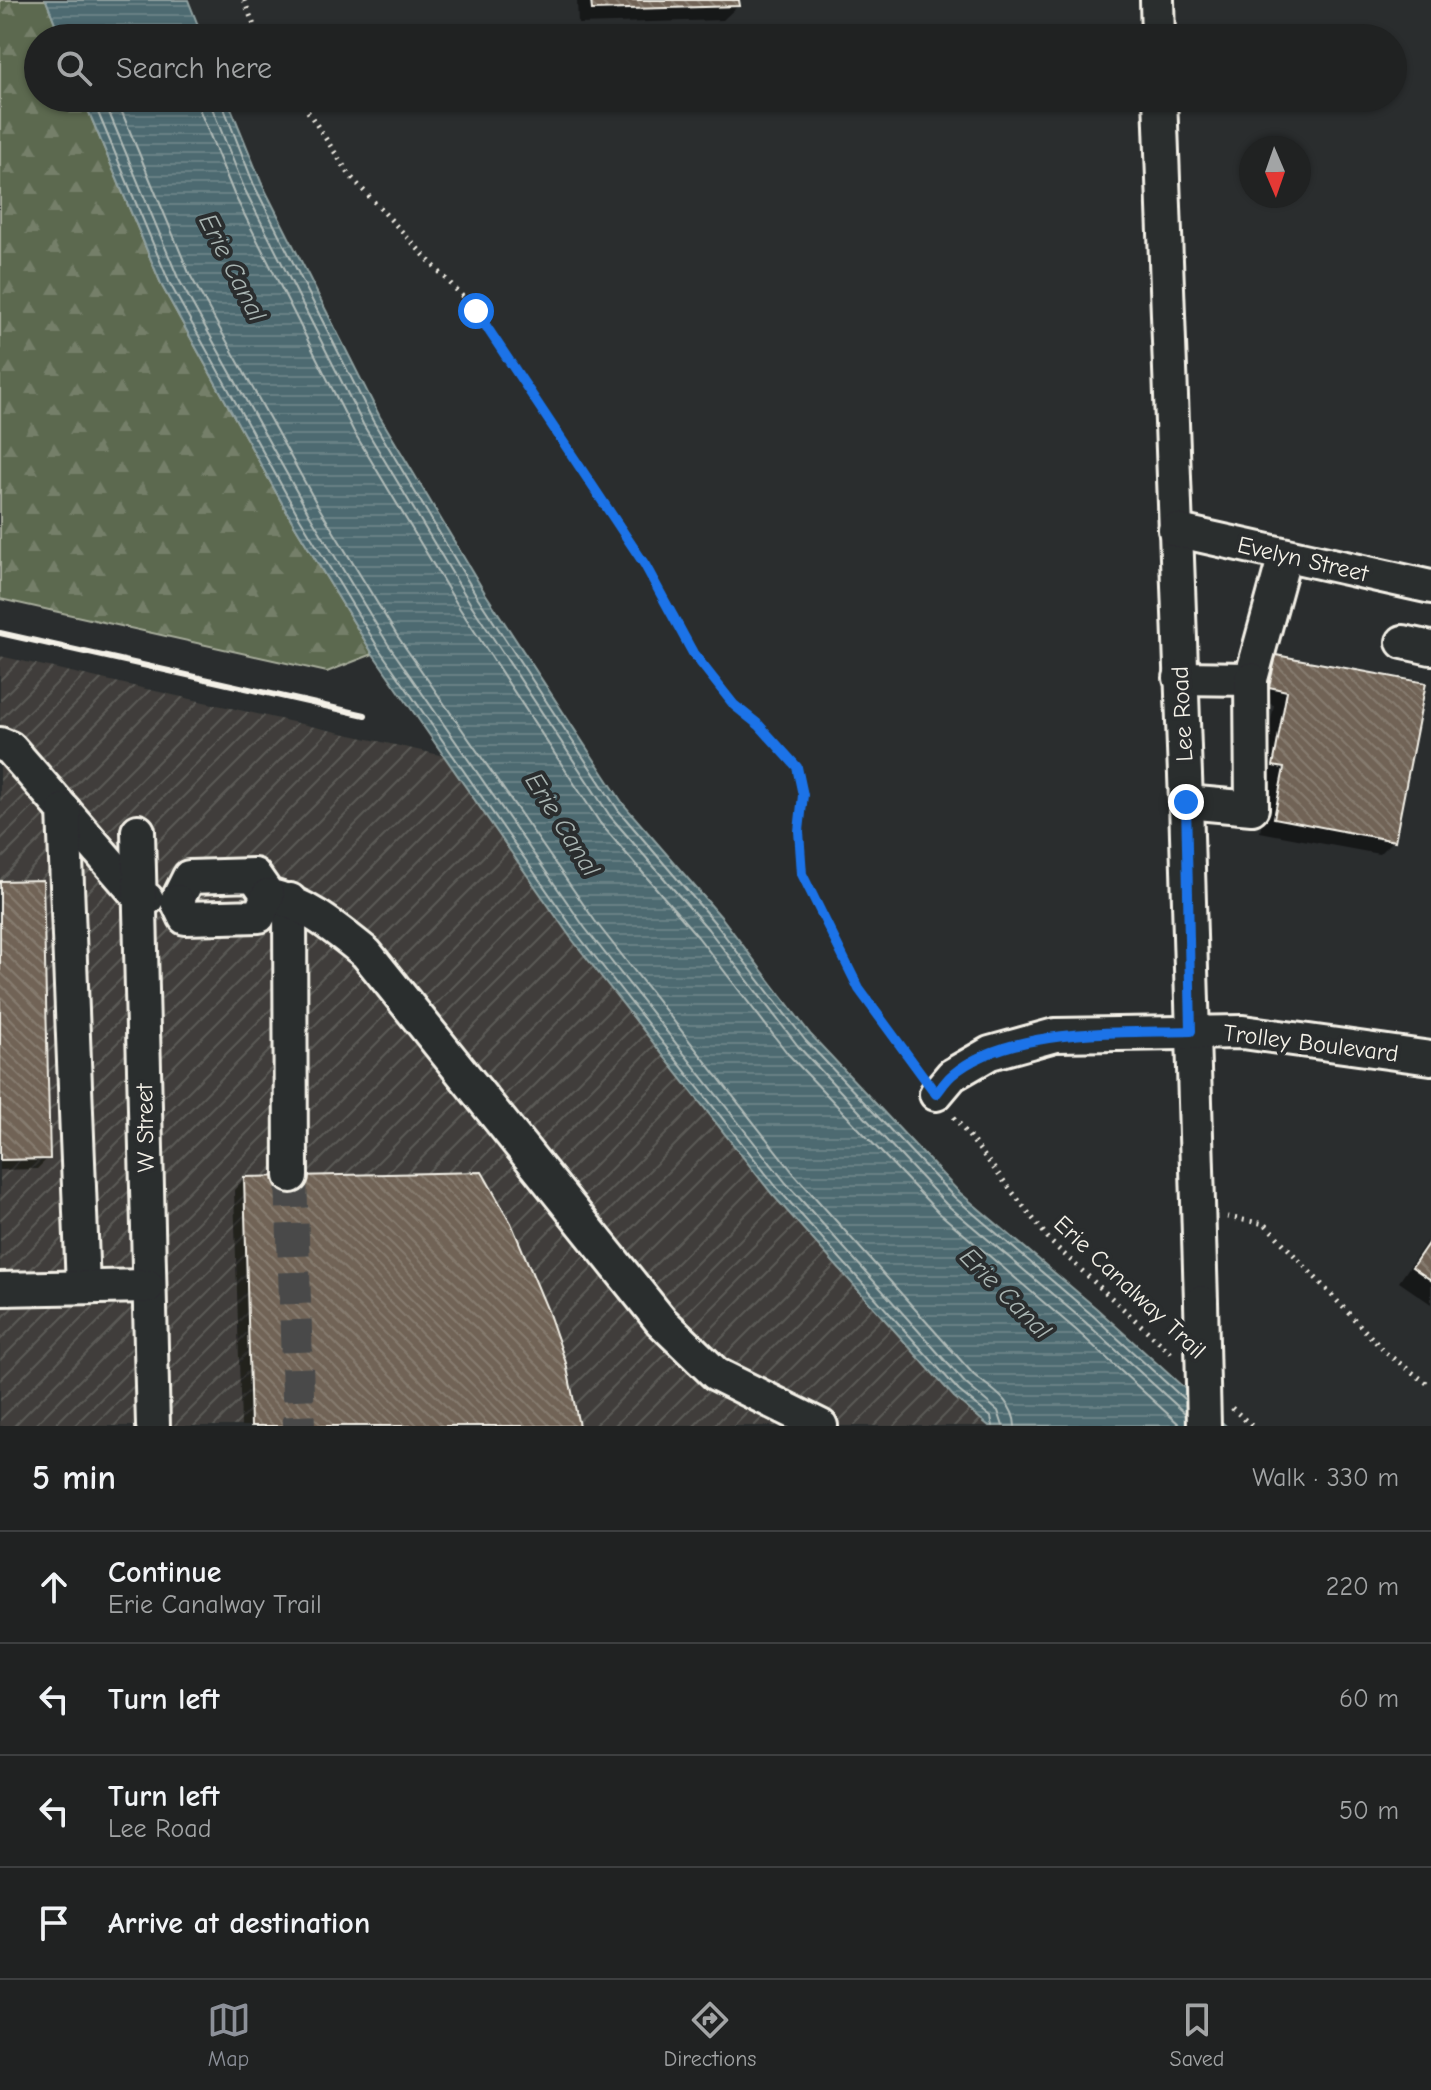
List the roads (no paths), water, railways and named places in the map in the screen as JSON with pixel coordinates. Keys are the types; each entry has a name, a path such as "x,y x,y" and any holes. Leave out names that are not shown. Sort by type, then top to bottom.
{"street":[{"path":"1157,0 1158,24"},
{"name":"Lee Road","path":"1160,112 1186,802 1204,1426"},
{"name":"Evelyn Street","path":"1175,530 1431,587"},
{"path":"1186,802 1252,808 1251,679 1285,555"},
{"path":"1180,678 1251,679"},
{"path":"0,744 10,748 140,898 177,901 189,877 254,875 279,898 324,920 366,953 661,1321 716,1374 821,1426"},
{"path":"64,810 83,1287"},
{"name":"W Street","path":"138,831 153,1426"},
{"path":"279,898 291,1176"},
{"name":"Trolley Boulevard","path":"936,1094 952,1075 990,1053 1055,1035 1191,1031 1264,1034 1431,1058"},
{"path":"0,1289 148,1286"}],"water":[{"path":"46,0 188,0 197,24 55,24"},
{"name":"Erie Canal","path":"89,112 233,112 261,182 380,417 485,593 624,805 722,918 811,1035 959,1192 1096,1308 1226,1426 989,1426 954,1397 772,1194 571,938 373,654 292,521 162,286"}],"tunnel":[{"path":"291,1176 299,1426"}],"railway":[{"path":"0,633 365,715"}]}
